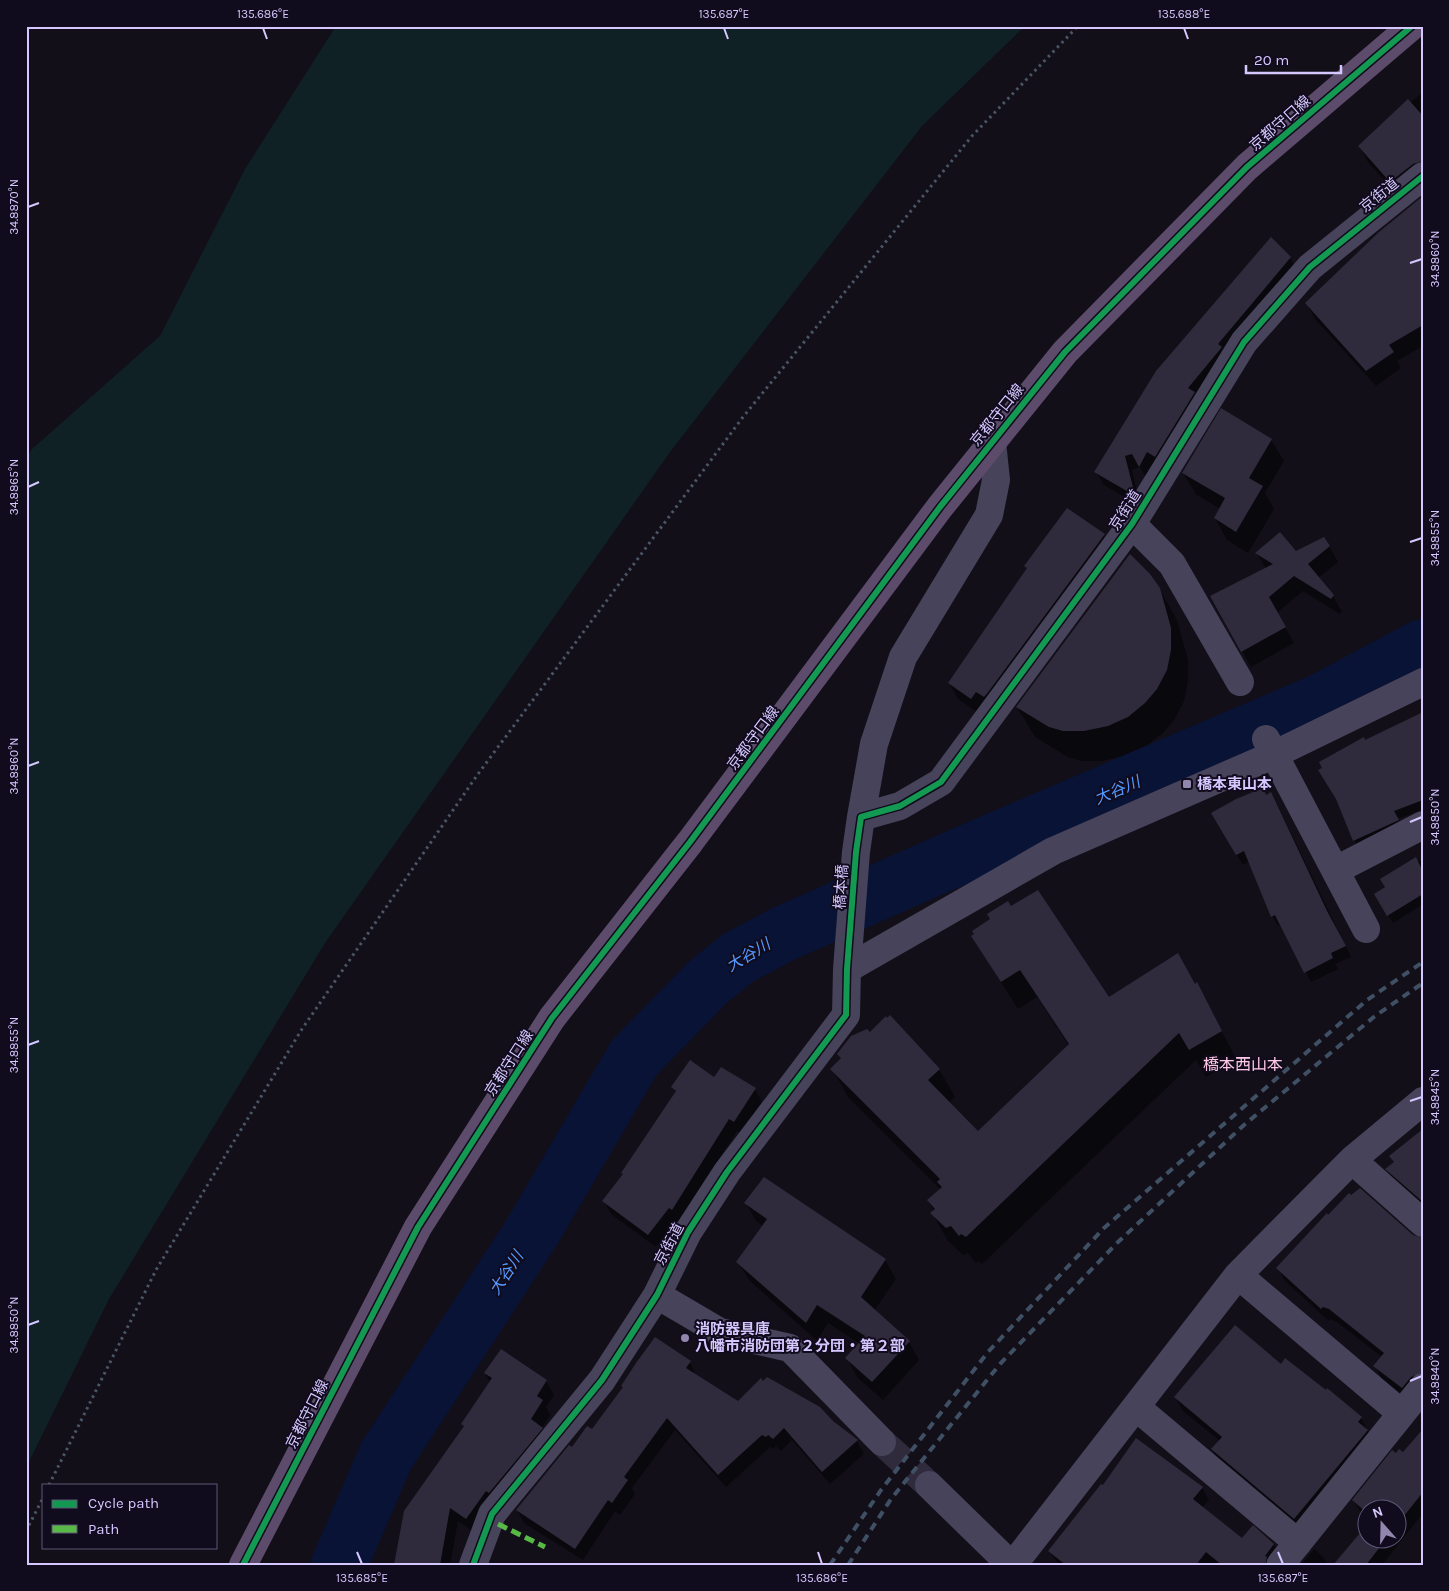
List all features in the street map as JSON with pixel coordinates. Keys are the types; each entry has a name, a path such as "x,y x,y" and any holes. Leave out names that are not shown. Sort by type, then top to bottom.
{"main road":[{"name":"京都守口線","path":"243,1565 418,1227 552,1018 690,842 940,507 1064,352 1247,167 1412,26"}],"street":[{"name":"京街道","path":"862,817 900,806 941,782 1132,524 1244,342 1310,267 1423,176"},
{"path":"862,817 874,744 903,657 989,515 996,480 992,442"},
{"path":"1132,524 1172,564 1240,682"},
{"path":"847,969 1054,851 1270,747 1423,682"},
{"path":"1270,747 1366,929"},
{"name":"橋本橋","path":"851,924 856,852 862,817"},
{"path":"1336,870 1423,825"},
{"name":"京街道","path":"473,1565 492,1514 602,1380 657,1295 688,1232 727,1172 846,1015 847,969 851,924"},
{"path":"929,1484 1012,1565 1238,1275 1352,1160 1423,1101"},
{"path":"1352,1160 1423,1223"},
{"path":"1238,1275 1401,1413"},
{"path":"657,1295 720,1332 790,1348 882,1442"},
{"path":"1280,1565 1423,1387"},
{"path":"1136,1407 1298,1543"}],"path":[{"path":"49,1484 156,1270 302,1029 478,774 743,417 972,136 1078,26"},
{"path":"26,1531 42,1500"}],"shaded area":[{"path":"336,26 1025,26 922,126 670,452 325,943 109,1299 26,1468 26,458 32,449 160,336 245,169"}],"building":[{"path":"1408,99 1423,116 1423,161 1413,164 1390,182 1358,146"},
{"path":"1423,196 1423,325 1389,345 1394,352 1366,371 1305,303 1379,232"},
{"path":"1271,237 1291,257 1218,344 1222,347 1188,388 1195,392 1155,457 1147,452 1139,467 1132,454 1125,456 1134,491 1132,494 1094,472 1156,371"},
{"path":"1221,408 1272,439 1249,478 1263,486 1236,532 1214,518 1225,498 1182,473"},
{"path":"1067,508 1105,534 989,691 984,697 976,692 971,699 948,683 1027,568 1024,566"},
{"path":"1280,532 1296,551 1324,537 1330,546 1308,564 1334,595 1331,599 1294,576 1269,597 1286,627 1241,652 1210,596 1273,564 1255,553"},
{"path":"1130,554 1150,574 1160,588 1171,628 1171,650 1167,670 1157,689 1145,703 1128,717 1108,726 1084,731 1063,731 1049,727 1016,707"},
{"path":"1423,712 1423,800 1394,811 1399,820 1353,841 1336,799 1318,770 1322,768 1319,762 1364,737 1365,740"},
{"path":"1263,788 1266,795 1271,792 1327,911 1346,946 1331,953 1333,958 1304,973 1275,915 1271,917 1244,851 1236,855 1211,813 1236,799"},
{"path":"1416,857 1423,872 1423,894 1387,916 1374,894 1385,887 1380,879"},
{"path":"1038,890 1109,997 1178,953 1195,984 1197,982 1222,1031 1189,1050 1179,1033 966,1237 961,1234 959,1236 951,1226 946,1228 930,1213 935,1209 927,1200 942,1187 937,1182 940,1179 830,1069 841,1058 837,1054 851,1036 867,1029 870,1032 886,1016 887,1018 890,1015 940,1069 928,1080 978,1131 1069,1044 1020,970 1001,982 971,936 974,934 972,931 990,919 987,914 1008,901 1011,906"},
{"path":"690,1060 714,1077 721,1067 756,1088 734,1122 729,1119 672,1210 669,1208 648,1235 602,1201 623,1174 621,1173 676,1091 671,1087"},
{"path":"1423,1129 1423,1202 1385,1169 1394,1162 1389,1156"},
{"path":"764,1177 886,1259 861,1297 910,1341 872,1382 845,1358 865,1336 817,1305 806,1323 736,1262 767,1219 744,1203"},
{"path":"1360,1188 1413,1235 1423,1238 1423,1372 1411,1377 1402,1388 1373,1366 1384,1353 1329,1309 1323,1307 1321,1309 1276,1268 1327,1213 1328,1215 1349,1193 1351,1195"},
{"path":"1235,1325 1281,1364 1285,1358 1326,1390 1327,1388 1362,1417 1358,1422 1368,1430 1294,1519 1211,1449 1222,1437 1174,1397"},
{"path":"655,1337 691,1361 686,1368 738,1401 761,1378 763,1381 767,1377 820,1407 833,1421 858,1440 822,1472 784,1428 773,1439 768,1435 766,1437 762,1435 718,1475 667,1418 624,1477 628,1480 612,1503 608,1500 575,1549 516,1510 569,1445 572,1447 587,1426 592,1429 623,1387 621,1386"},
{"path":"501,1349 547,1380 537,1396 543,1400 531,1419 543,1428 489,1493 486,1491 466,1519 450,1508 440,1565 394,1565 404,1511 464,1426 461,1424 492,1378 484,1373"},
{"path":"1423,1429 1423,1492 1406,1513 1406,1498 1356,1498 1356,1503 1352,1500 1392,1450 1396,1453 1399,1449 1403,1452"},
{"path":"1136,1438 1203,1487 1193,1499 1242,1538 1253,1525 1274,1544 1265,1556 1267,1557 1265,1565 1222,1565 1206,1552 1196,1565 1066,1565 1048,1551 1101,1484 1103,1485"},
{"path":"1356,1538 1356,1548 1379,1548 1366,1565 1333,1565"}],"waterway":[{"name":"大谷川","path":"339,1565 386,1456 532,1232 634,1058 708,982 738,958 783,934 1322,701 1423,647"}],"tunnel":[{"path":"882,1442 929,1485"}],"railway":[{"path":"830,1565 881,1490 988,1352 1104,1228 1367,1000 1423,962"},
{"path":"848,1565 891,1499 1000,1364 1118,1242 1244,1125 1375,1016 1423,983"}],"marked path":[{"path":"498,1524 545,1547"}],"cycle path":[{"path":"243,1565 418,1227 552,1018 690,842 940,507 1065,352 1247,167 1412,26"},
{"path":"473,1565 492,1514 602,1380 657,1295 688,1232 727,1172 846,1015 847,969 856,852 861,817 900,806 941,782 1132,524 1244,342 1310,267 1423,176"}],"place":[{"name":"橋本東山本","path":"1187,784"},
{"name":"消防器具庫 八幡市消防団第２分団・第２部","path":"685,1338"}],"district":[{"name":"橋本西山本","path":"1243,1064"}]}
